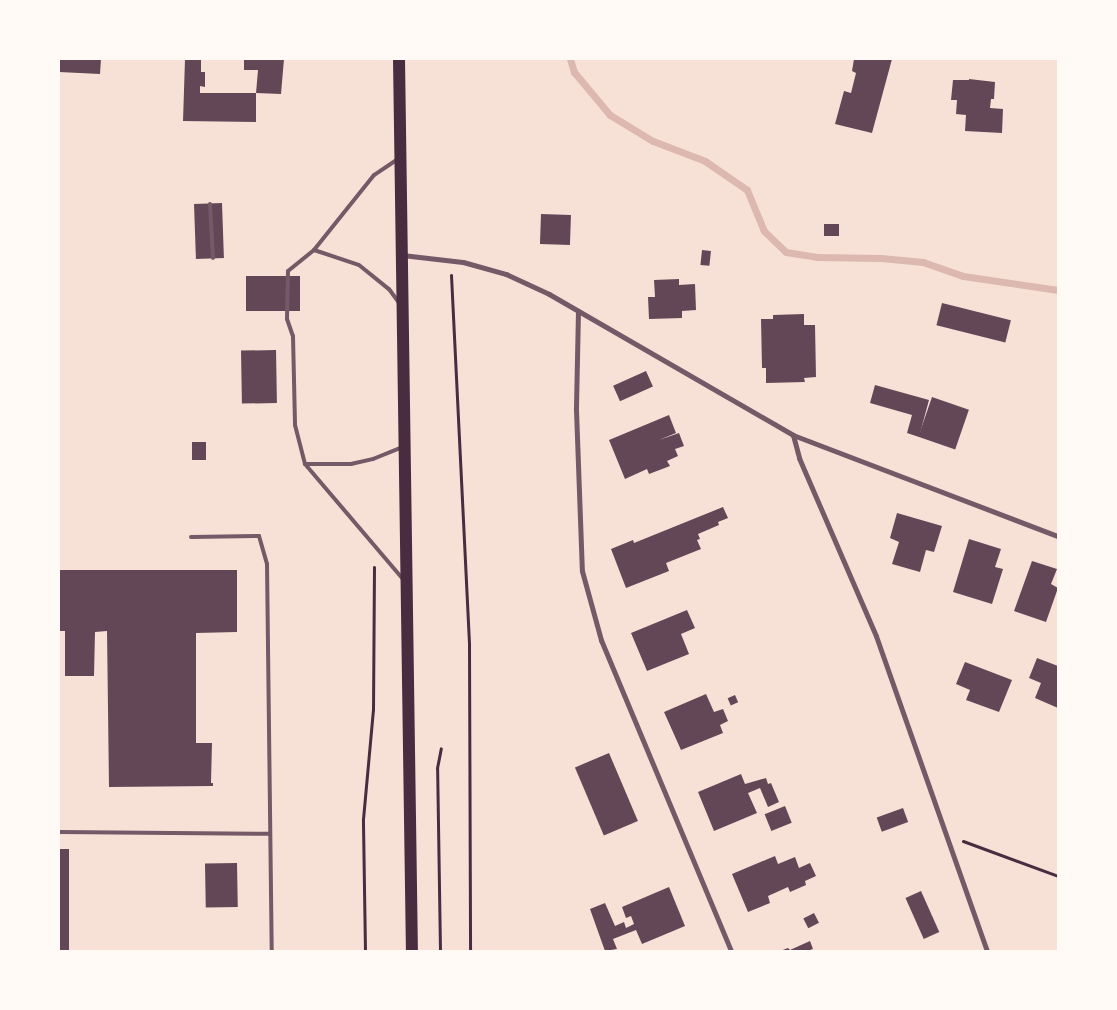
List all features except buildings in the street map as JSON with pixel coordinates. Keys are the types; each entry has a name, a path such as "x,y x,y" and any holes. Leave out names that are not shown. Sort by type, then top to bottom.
{"main road":[{"path":"399,59 405,446 405,582 412,951"}],"street":[{"path":"402,255 450,260 506,274 578,311 793,435 1058,536"},
{"path":"578,311 576,410 582,571 601,640 731,951"},
{"path":"793,435 799,458 876,636 987,951"}],"lane":[{"path":"400,157 374,175 314,250 288,271 287,319 293,336 295,425 305,464 375,549 405,582"},
{"path":"210,204 213,258"},
{"path":"314,250 359,265 389,289 403,309"},
{"path":"305,464 351,464 373,459 405,446"},
{"path":"191,537 259,536 268,564 272,951"},
{"path":"59,832 270,834"}],"path":[{"path":"450,260 456,328 469,645 470,951"},
{"path":"365,951 363,819 373,710 375,549"},
{"path":"440,951 437,768 441,748"},
{"path":"949,846 965,840 1058,876"}],"waterway":[{"path":"570,59 574,72 610,115 653,141 705,161 747,190 764,231 786,252 817,257 881,258 923,262 963,276 1058,290"}]}
